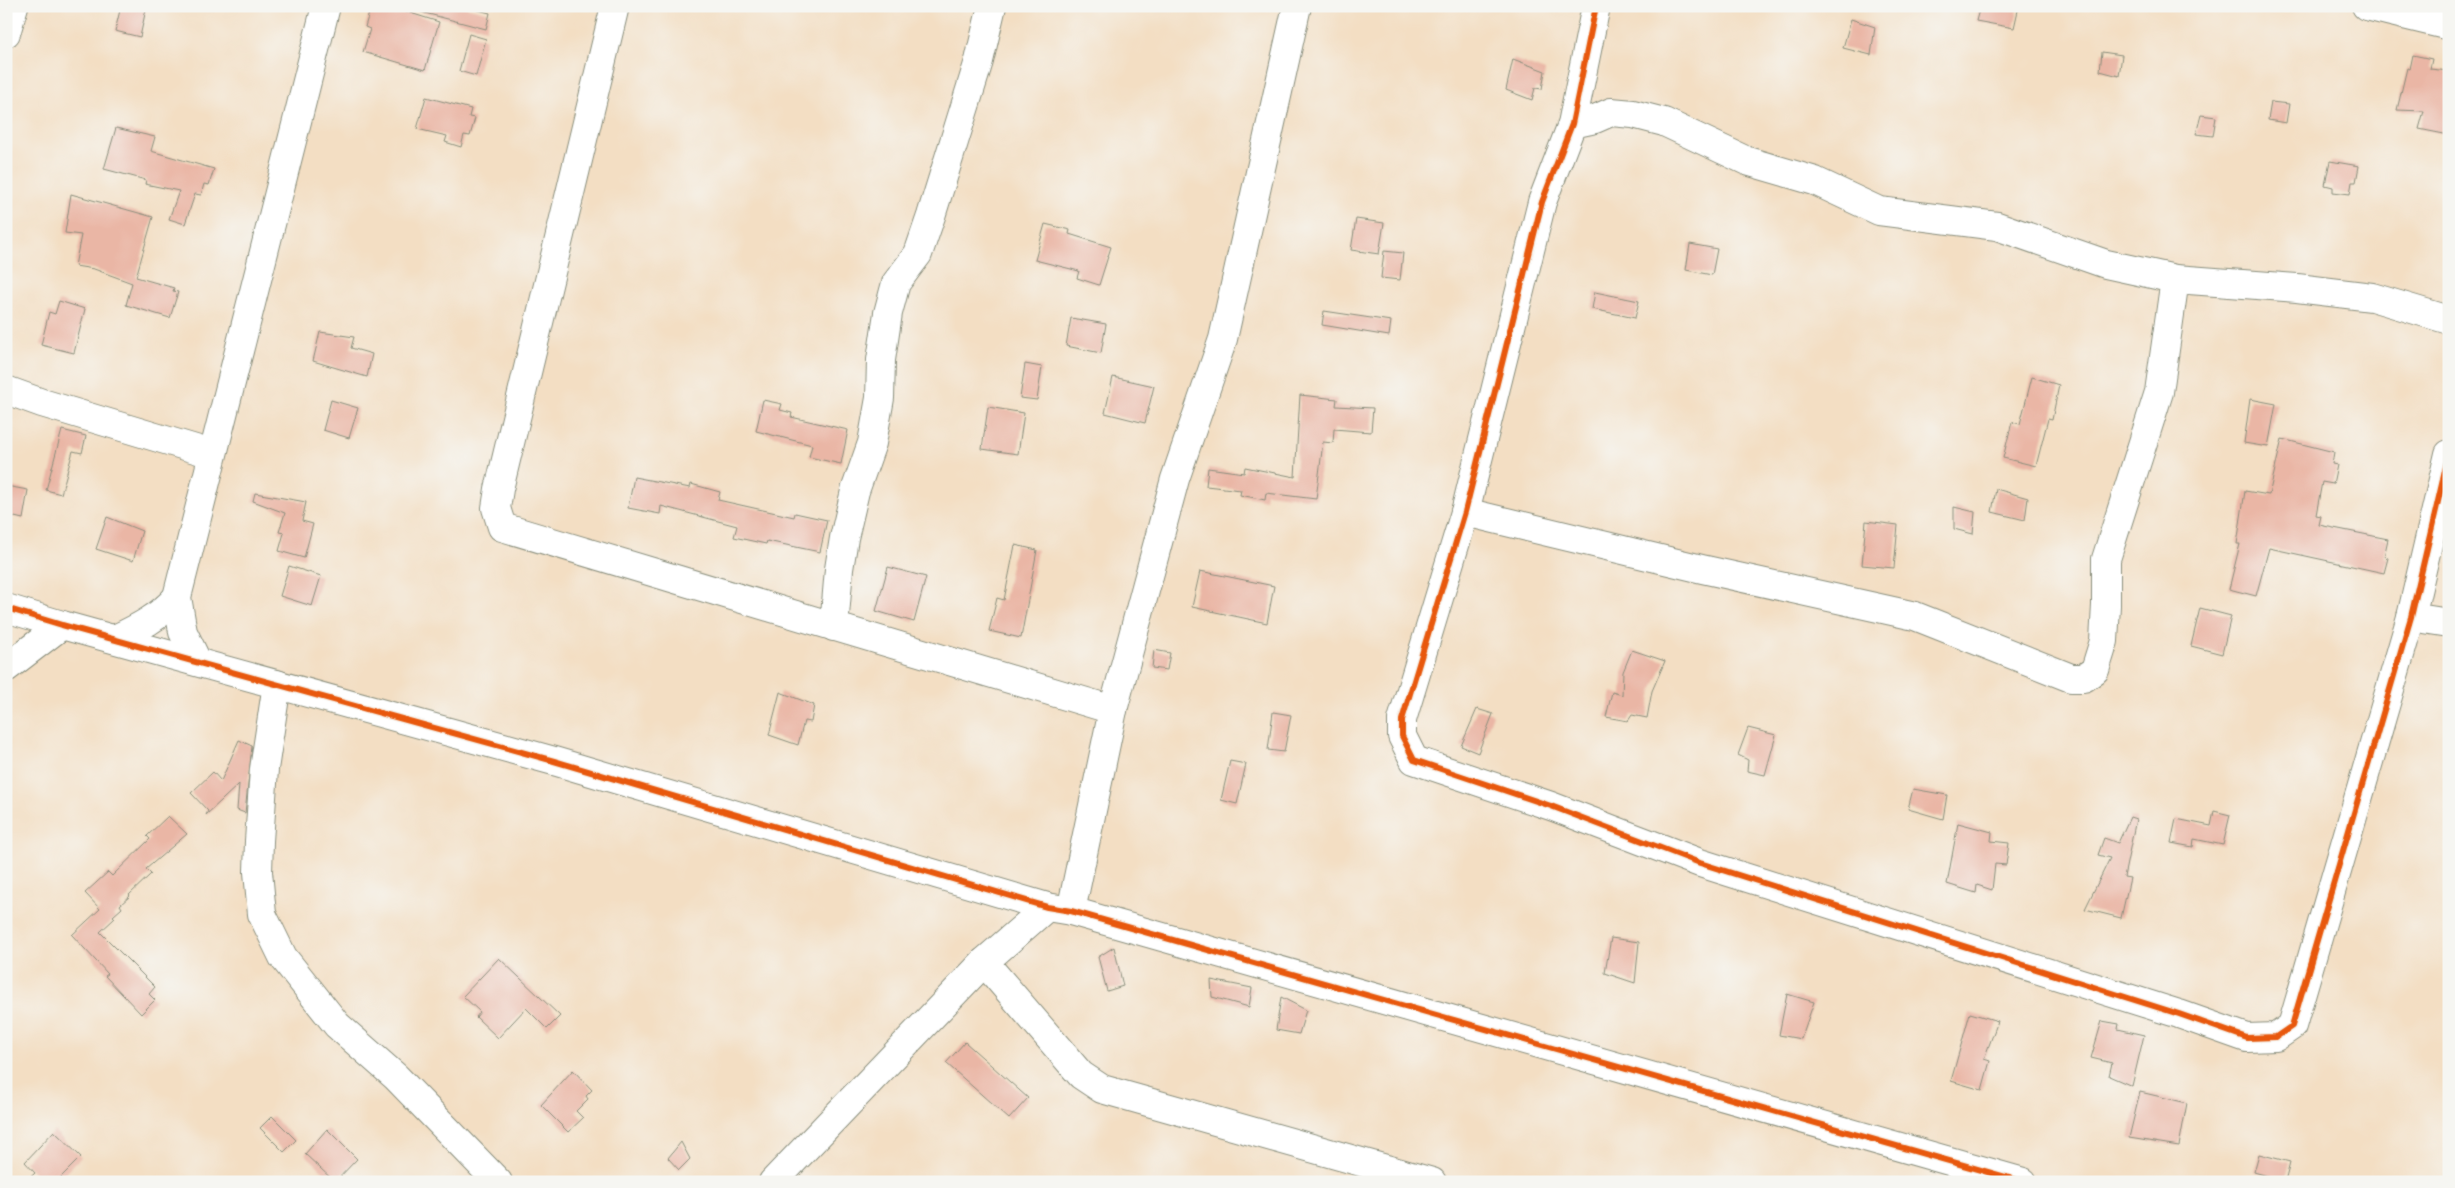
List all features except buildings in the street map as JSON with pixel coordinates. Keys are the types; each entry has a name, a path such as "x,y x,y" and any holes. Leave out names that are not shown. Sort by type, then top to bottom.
{"street":[{"path":"6,33 14,6"},
{"path":"197,661 183,632 177,597 326,6"},
{"path":"615,6 499,489 496,508 502,527 1113,710"},
{"path":"834,627 839,569 844,538 855,491 872,443 880,398 881,360 888,313 896,283 918,254 931,216 979,61 992,6"},
{"path":"773,1182 984,962 1059,909 1175,479 1223,339 1297,6"},
{"path":"1596,6 1572,124 1542,202 1465,512 1402,720 1402,736 1414,760 1551,806 1700,863 2179,1014 2247,1038 2276,1037 2292,1026 2410,617 2449,454"},
{"path":"2366,6 2449,26"},
{"path":"1572,124 1594,119 1611,112 1664,122 1747,161 1815,181 1879,211 1997,226 2106,264 2175,279 2297,288 2372,298 2449,320"},
{"path":"1465,512 1702,569 1915,616 2071,678 2084,678 2095,670 2104,641 2106,559 2159,392 2175,279"},
{"path":"6,390 42,403 212,454"},
{"path":"115,639 138,629 164,612 177,597"},
{"path":"6,608 563,764 1972,1175 2023,1182"},
{"path":"2410,617 2449,623"},
{"path":"6,668 62,625"},
{"path":"277,684 264,769 260,823 258,872 262,914 283,957 337,1025 396,1077 498,1182"},
{"path":"984,962 1081,1075 1102,1089 1432,1182"}],"cycle path":[{"path":"1596,6 1572,124 1542,202 1465,512 1402,720 1402,736 1414,760 1551,806 1700,863 2179,1014 2247,1038 2276,1037 2292,1026 2411,617 2449,454"},
{"path":"6,608 554,761 1047,907 1071,911 2023,1182"}]}
